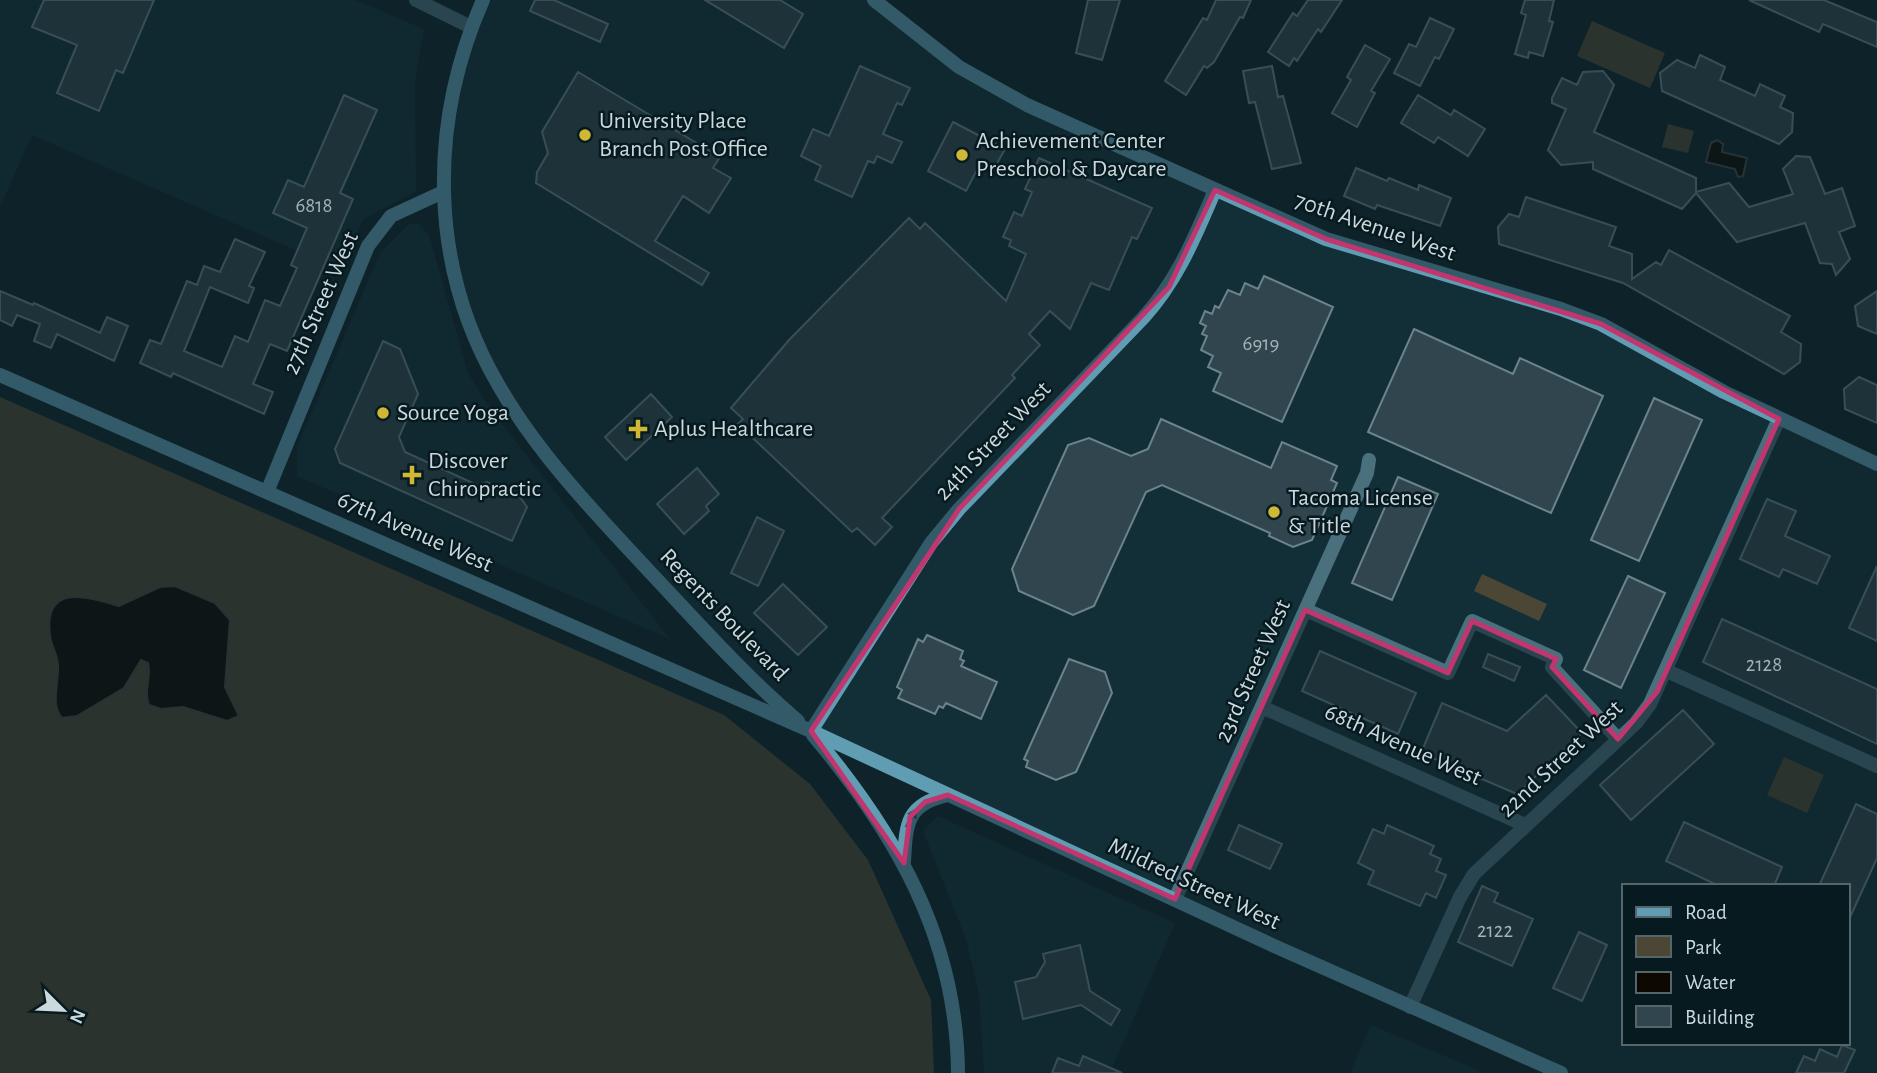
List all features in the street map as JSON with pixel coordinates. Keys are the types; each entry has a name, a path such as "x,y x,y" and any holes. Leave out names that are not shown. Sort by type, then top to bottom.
{"street":[{"path":"416,0 471,27"},
{"path":"441,193 449,106 471,27 483,0"},
{"name":"70th Avenue West","path":"874,0 982,82 1215,190 1326,239 1561,309 1601,324 1696,378 1877,464"},
{"name":"24th Street West","path":"811,731 931,543 959,509 1143,318 1169,287 1188,253 1215,190"},
{"name":"27th Street West","path":"267,492 368,246 391,216 441,193"},
{"name":"Regents Boulevard","path":"441,193 445,232 462,301 477,344 521,420 622,543 715,640 811,731 856,789 904,863 921,895 945,965 956,1036 958,1073"},
{"name":"67th Avenue West","path":"0,375 811,731"},
{"name":"22nd Street West","path":"1410,1007 1467,885 1484,863 1643,714 1667,671 1780,419"},
{"name":"23rd Street West","path":"1175,899 1367,473 1369,460"},
{"path":"1306,610 1448,673 1472,621 1556,659 1552,667 1618,739"},
{"path":"1667,671 1877,766"},
{"name":"68th Avenue West","path":"1262,707 1525,825"},
{"name":"Mildred Street West","path":"811,731 1410,1007 1561,1073"},
{"path":"904,863 905,830 910,817 925,802 948,795"}],"highlighted area":[{"path":"1215,190 1326,239 1601,324 1779,419 1657,692 1618,739 1552,667 1556,659 1472,621 1448,673 1305,610 1175,899 948,795 925,802 910,817 904,863 811,731 959,509 1169,287"}],"shaded area":[{"path":"0,0 355,0 424,29 415,81 416,191 363,220 341,270 32,135 0,207"},
{"path":"483,0 874,0 959,67 1307,231 1561,309 1877,464 1877,1073 1561,1073 811,731 623,543 498,386 445,232 456,74"},
{"path":"409,224 419,224 429,235 468,373 492,411 670,639 297,476 297,447 380,253"},
{"path":"938,816 1175,923 1110,1073 984,1073 979,994 966,939 923,831"},
{"path":"1371,1025 1485,1073 1350,1073"}],"green space":[{"path":"1592,21 1665,53 1650,88 1577,56"},
{"path":"1668,124 1694,131 1688,153 1662,147"},
{"path":"0,397 724,715 810,784 868,860 931,1000 934,1073 0,1073"},
{"path":"1482,574 1547,604 1539,621 1474,591"},
{"path":"1784,757 1824,775 1807,813 1767,795"}],"water":[{"path":"1717,140 1723,144 1722,152 1747,158 1743,176 1738,177 1735,169 1706,162 1711,143"},
{"path":"175,586 215,603 230,620 225,687 239,716 227,721 183,707 161,709 149,705 149,668 148,663 141,660 124,688 77,716 62,718 56,707 58,662 50,635 53,607 70,597 94,599 119,606 160,587"}],"building":[{"path":"44,0 154,0 123,73 116,70 99,111 57,93 77,45 32,27"},
{"path":"535,0 554,0 608,24 600,42 530,11"},
{"path":"705,0 780,0 803,14 784,48"},
{"path":"1088,0 1120,0 1102,60 1076,53"},
{"path":"1216,0 1251,0 1243,18 1240,17 1214,62 1207,68 1204,66 1186,95 1165,81 1203,18 1207,20"},
{"path":"1308,0 1342,0 1321,32 1318,29 1297,61 1294,58 1289,66 1268,52 1293,13 1297,16"},
{"path":"1525,0 1554,0 1549,21 1553,22 1543,56 1529,52 1528,58 1515,54 1526,15 1521,13"},
{"path":"1749,0 1824,0 1877,22 1877,47 1823,24 1819,32"},
{"path":"1430,18 1454,29 1439,59 1435,57 1420,86 1394,73 1409,44 1416,47"},
{"path":"1365,45 1390,59 1371,91 1375,93 1357,127 1332,113 1351,80 1347,77"},
{"path":"1700,55 1725,67 1720,80 1755,96 1760,84 1785,96 1780,107 1793,113 1792,132 1779,144 1662,91 1660,73 1677,60 1695,68"},
{"path":"860,66 910,88 902,105 897,103 883,134 902,142 892,163 877,156 874,163 868,161 852,197 815,180 821,166 801,156 813,129 829,136"},
{"path":"1272,66 1278,97 1283,96 1301,163 1272,169 1255,102 1249,103 1243,71"},
{"path":"1603,71 1614,85 1594,132 1696,178 1696,192 1729,183 1749,207 1793,194 1783,169 1796,156 1810,157 1825,194 1842,188 1855,226 1839,232 1850,259 1836,275 1832,264 1820,263 1805,223 1737,242 1696,193 1682,209 1593,169 1593,162 1561,165 1548,150 1566,109 1552,103 1552,98 1562,78 1577,85 1583,72"},
{"path":"578,72 720,157 713,168 731,178 709,213 683,196 655,241 709,273 702,285 536,183 537,172 548,153 542,132"},
{"path":"344,95 377,110 340,193 353,199 287,351 270,344 253,384 273,392 264,414 173,373 171,377 140,363 150,340 161,344 187,281 197,285 204,266 220,272 235,239 265,252 249,286 254,288 248,303 210,287 184,351 222,367 235,336 248,342 265,300 280,306 297,268 291,265 307,228 273,213 288,180 304,187"},
{"path":"1418,95 1451,115 1454,110 1485,129 1468,156 1438,137 1434,143 1401,123"},
{"name":"Achievement Center Preschool & Daycare","path":"953,122 1005,149 993,171 980,164 966,191 928,171"},
{"path":"1039,158 1152,208 1137,239 1132,237 1109,290 1091,283 1070,329 1050,311 1029,334 1040,345 1012,375 1015,378 882,518 892,527 875,545 857,528 852,532 738,424 743,419 731,408 789,340 909,218 920,229 925,223 1006,301 1026,254 1009,246 1011,240 1003,237 1014,212 1022,216 1032,192 1025,189"},
{"path":"1356,168 1387,181 1389,178 1418,190 1419,185 1451,198 1440,226 1377,205 1375,209 1344,196"},
{"path":"1526,197 1616,227 1609,246 1632,254 1632,279 1656,262 1661,265 1669,250 1790,316 1781,332 1801,344 1800,362 1784,374 1623,283 1499,244 1498,227 1509,214 1519,217"},
{"path":"1264,276 1333,307 1282,422 1213,391 1221,373 1208,367 1213,356 1201,350 1207,336 1202,334 1206,326 1200,323 1205,311 1212,314 1215,306 1219,308 1228,290 1240,295 1245,283 1258,289"},
{"path":"0,291 33,305 34,303 100,333 107,317 128,326 114,361 57,334 51,348 34,341 40,324 17,315 12,326 0,320"},
{"path":"1877,291 1877,334 1858,326 1855,306"},
{"path":"1414,329 1513,374 1520,358 1603,396 1551,513 1368,432"},
{"path":"383,341 400,349 418,394 399,437 405,452 477,485 487,482 520,497 527,507 512,541 340,463 335,449"},
{"path":"1859,377 1877,385 1877,423 1845,409 1844,389"},
{"path":"651,394 672,417 626,460 605,437"},
{"path":"1654,398 1702,420 1639,561 1591,540"},
{"name":"Tacoma License & Title","path":"1161,419 1271,468 1282,442 1337,466 1331,480 1337,483 1312,540 1293,547 1269,536 1270,533 1162,485 1146,492 1094,606 1073,615 1019,591 1012,569 1068,445 1089,438 1131,456 1148,449"},
{"path":"697,468 719,494 706,506 709,511 684,534 657,504"},
{"path":"1398,477 1438,494 1392,600 1352,583"},
{"path":"1767,499 1796,511 1785,536 1830,556 1817,584 1783,569 1779,577 1740,559"},
{"path":"757,517 784,531 758,586 731,573"},
{"path":"1877,566 1877,641 1849,628"},
{"path":"1628,576 1665,593 1621,688 1584,670"},
{"path":"783,584 827,627 798,655 754,613"},
{"path":"1722,619 1877,689 1877,744 1703,662"},
{"path":"927,635 963,651 960,659 964,661 961,666 997,682 981,719 946,703 943,708 939,706 935,714 898,698 902,690 897,687 918,639 923,642"},
{"path":"1320,651 1416,693 1398,734 1302,691"},
{"path":"1488,654 1520,667 1514,681 1483,667"},
{"path":"1069,659 1105,672 1112,693 1076,772 1056,780 1026,767 1028,761 1024,759"},
{"path":"1546,695 1582,733 1517,794 1421,753 1442,703 1507,731"},
{"path":"1683,710 1714,744 1631,820 1600,785"},
{"path":"1856,804 1877,814 1877,858 1849,920 1849,884 1820,884"},
{"path":"1684,822 1782,867 1775,884 1715,884 1666,861"},
{"path":"1239,825 1282,844 1270,869 1228,850"},
{"path":"1387,825 1434,846 1430,854 1441,859 1436,871 1446,875 1436,898 1426,893 1420,906 1368,884 1374,871 1358,863 1373,829 1384,834"},
{"path":"1482,886 1498,893 1494,902 1533,919 1512,966 1458,942"},
{"path":"1579,932 1607,945 1582,1001 1553,988"},
{"path":"1080,945 1090,991 1120,1010 1111,1025 1081,1005 1023,1019 1015,982 1036,977 1045,962 1043,954"},
{"path":"1842,1045 1855,1050 1844,1073 1796,1073 1804,1056 1815,1061 1820,1049 1837,1057"},
{"path":"1083,1056 1122,1073 1052,1073 1058,1058 1079,1066"}],"place":[{"name":"University Place Branch Post Office","path":"585,135"},
{"name":"Achievement Center Preschool & Daycare","path":"962,155"},
{"name":"Source Yoga","path":"383,413"},
{"name":"Aplus Healthcare","path":"638,429"},
{"name":"Discover Chiropractic","path":"412,475"},
{"name":"Tacoma License & Title","path":"1274,512"}]}
